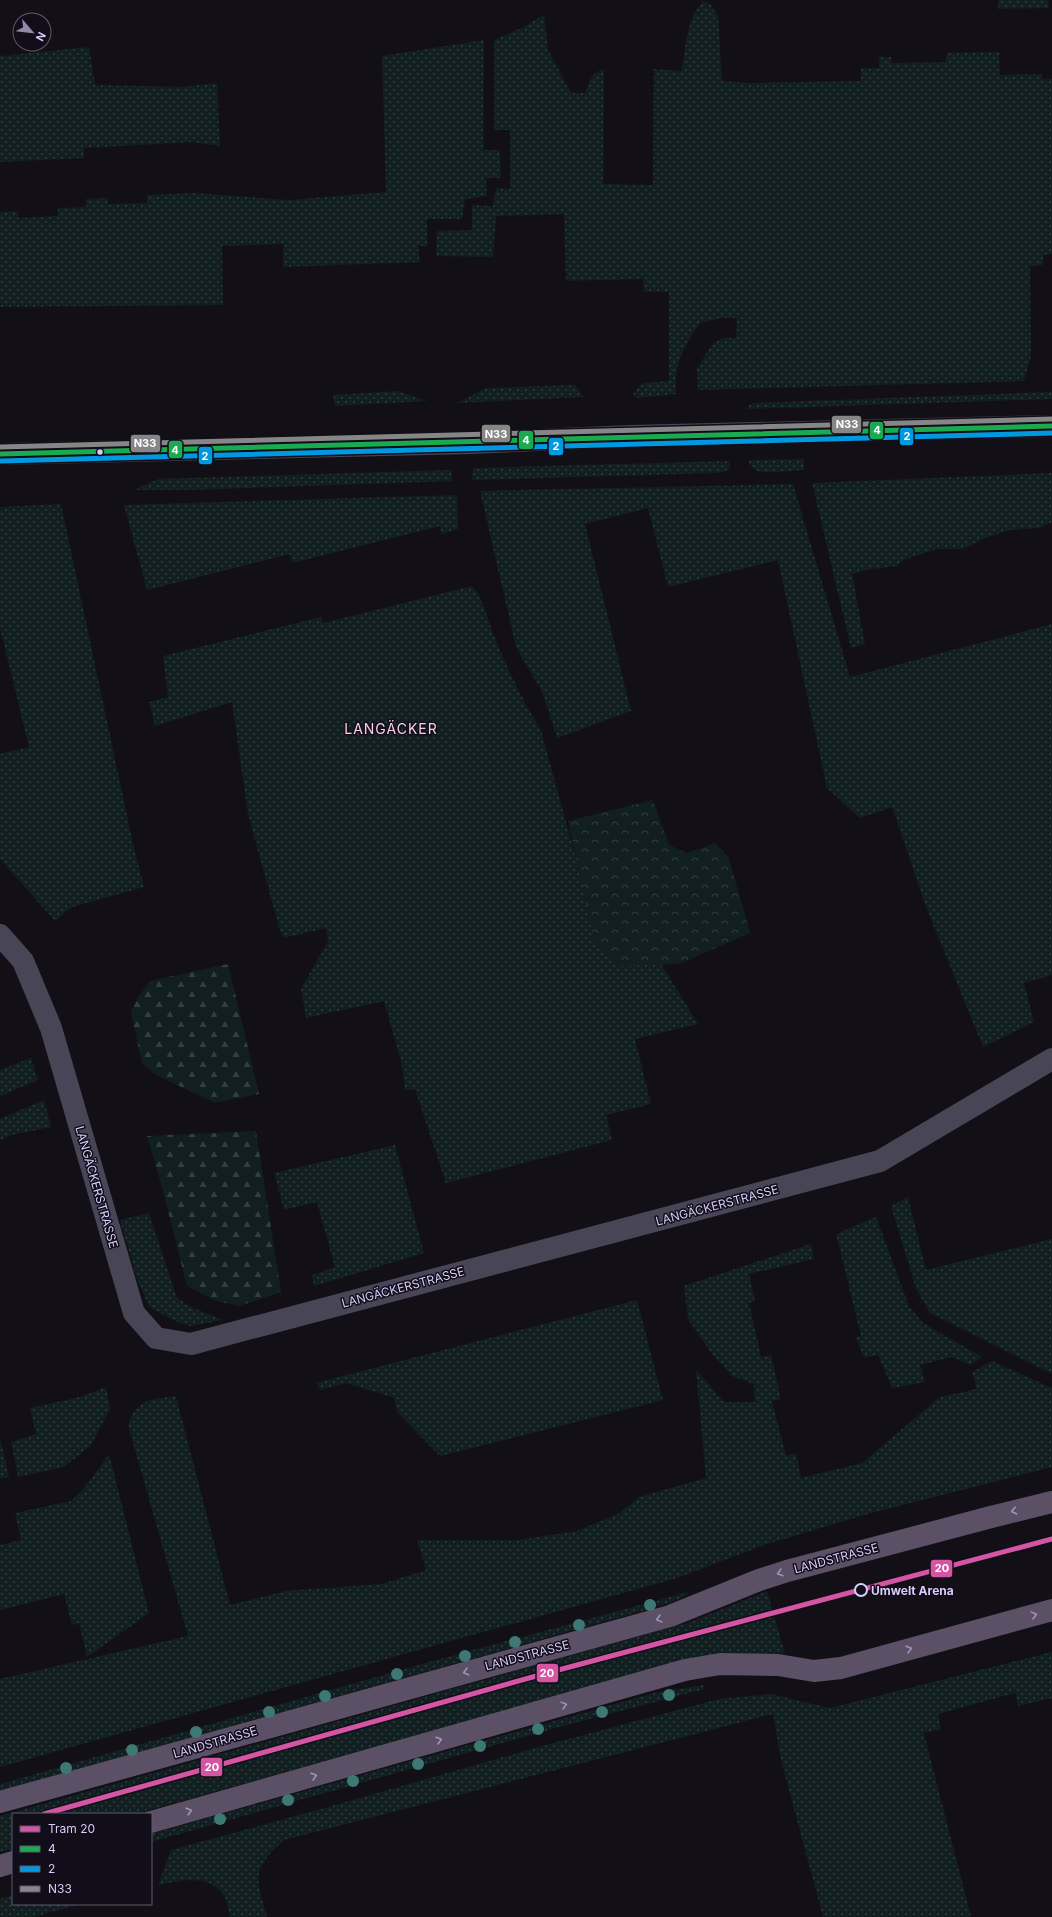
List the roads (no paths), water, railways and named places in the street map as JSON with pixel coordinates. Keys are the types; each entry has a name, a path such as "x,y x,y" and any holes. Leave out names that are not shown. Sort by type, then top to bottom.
{"main road":[{"name":"LANDSTRASSE","path":"0,1802 670,1616 759,1580 787,1571 1052,1502"},
{"path":"152,1822 685,1670 720,1664 778,1665 814,1671 841,1668 1052,1610"},
{"path":"0,1866 12,1862"}],"street":[{"path":"0,454 439,444 631,436 1052,426"},
{"name":"LANGÄCKERSTRASSE","path":"0,935 23,961 51,1028 134,1313 156,1338 191,1344 880,1161 1052,1059"}],"tram line":[{"name":"20","path":"48,1813 547,1673 1052,1539"}],"place":[{"name":"Umwelt Arena","path":"861,1590"}],"district":[{"name":"LANGÄCKER","path":"391,728"}]}
